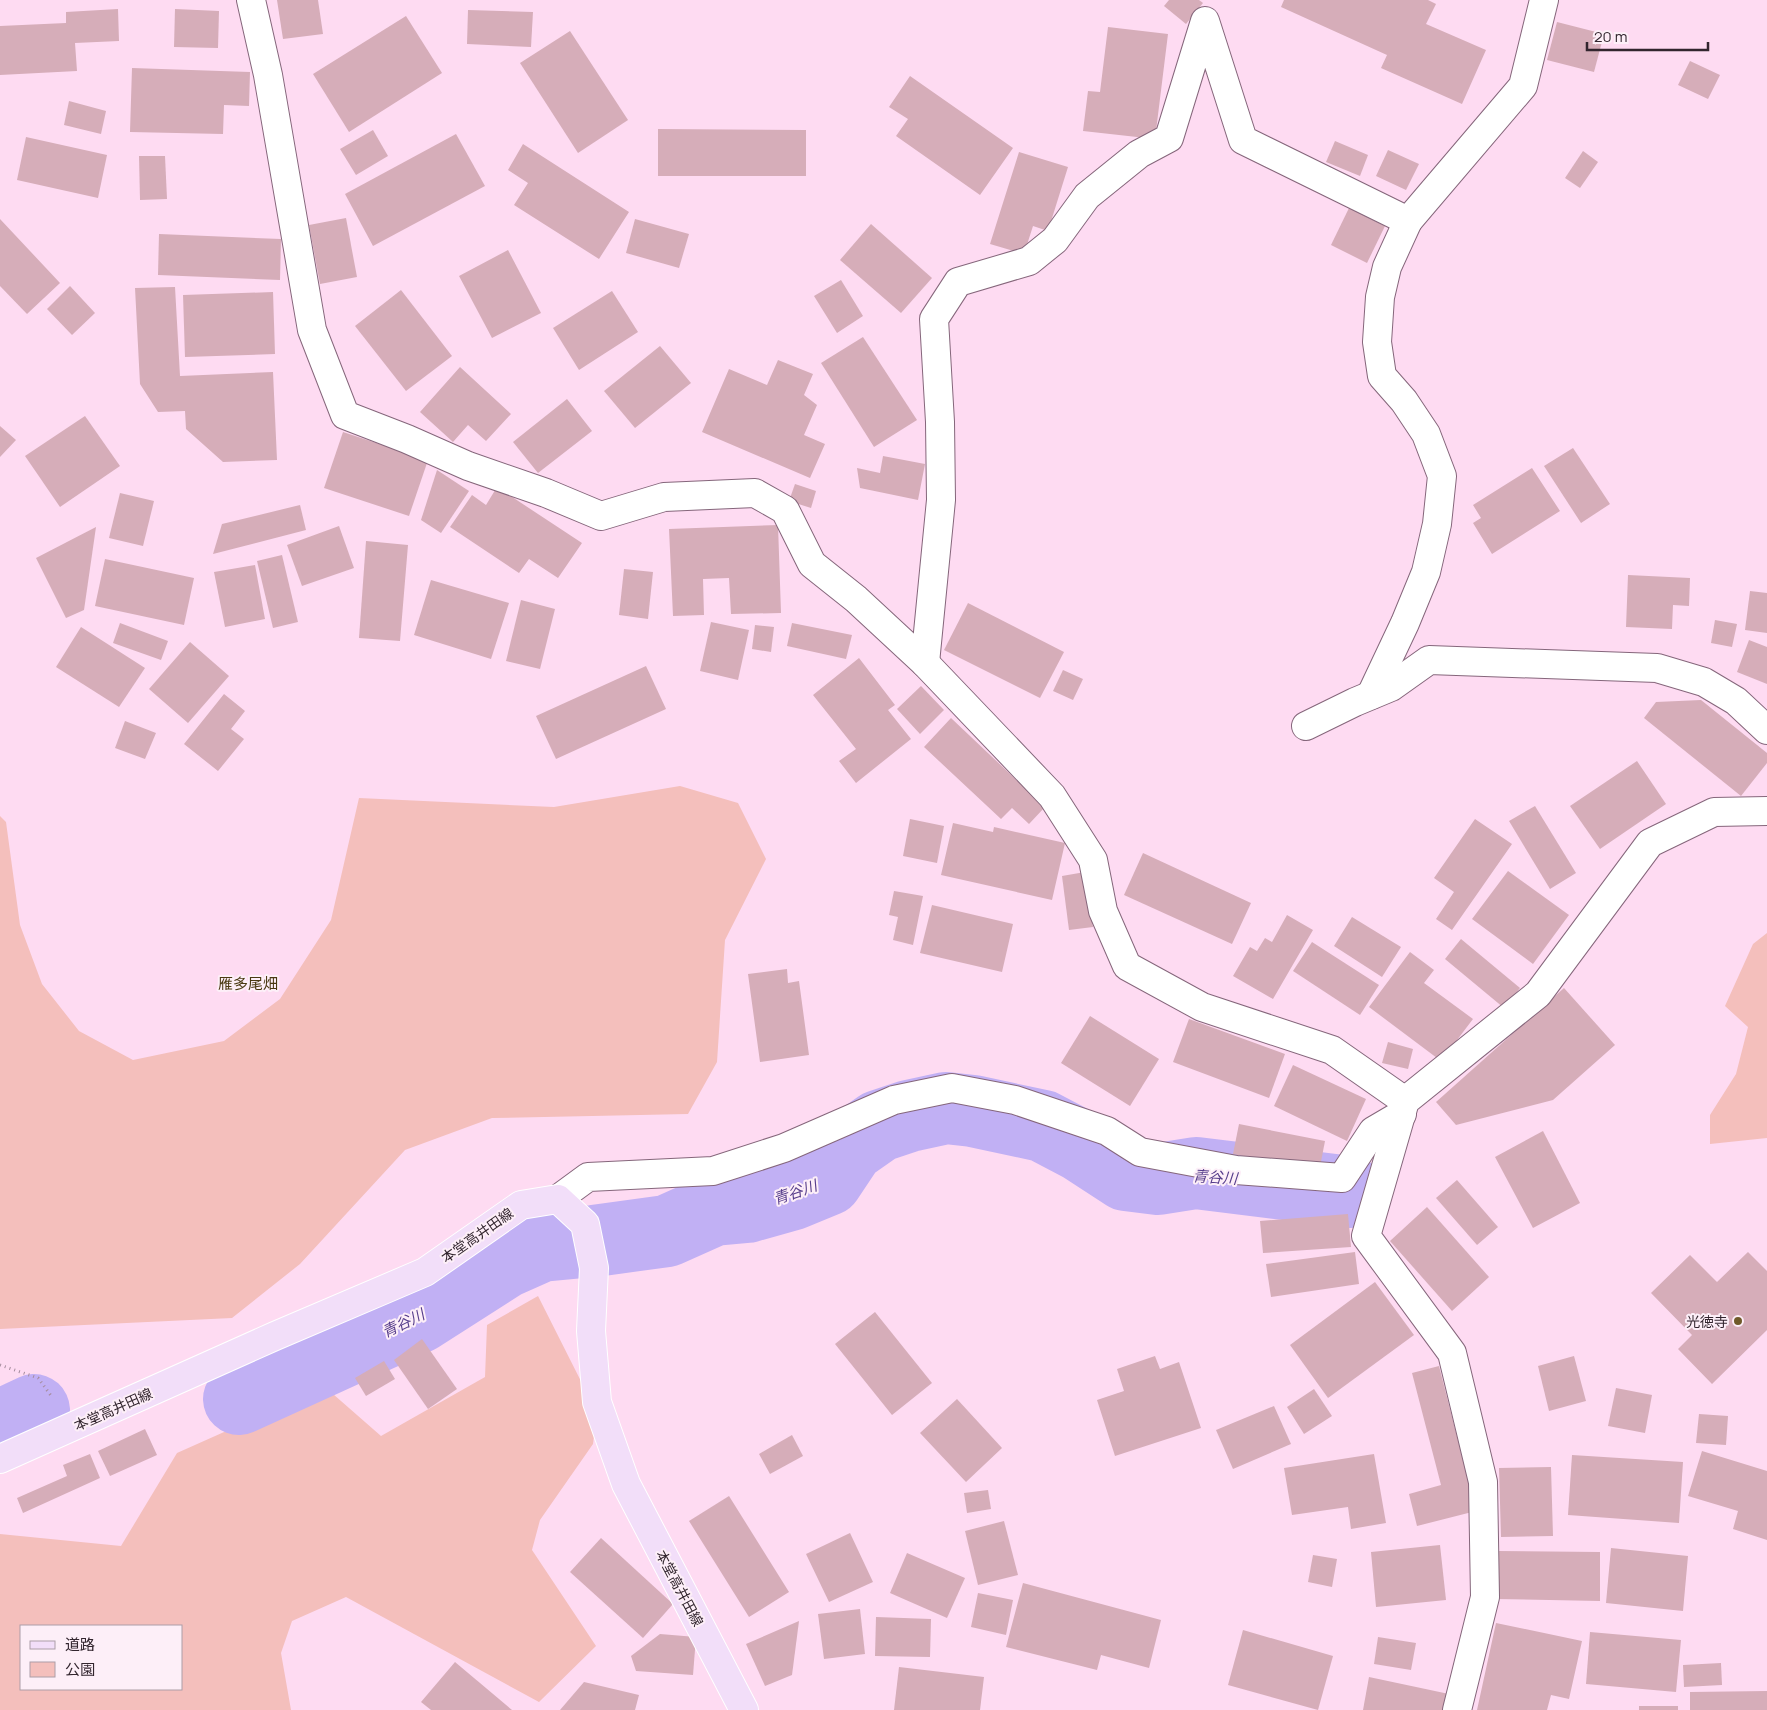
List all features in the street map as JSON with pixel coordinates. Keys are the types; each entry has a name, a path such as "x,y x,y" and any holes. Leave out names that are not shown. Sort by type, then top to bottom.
{"main road":[{"name":"本堂高井田線","path":"0,1459 284,1332 424,1272 520,1204 558,1200 585,1224 594,1268 591,1331 597,1402 626,1484 744,1710"}],"street":[{"path":"251,0 268,75 312,330 345,415 468,466 601,516 664,497 755,494 785,510 812,564 856,599 925,663 1052,796 1093,860 1103,912 1127,966 1202,1007 1332,1050 1403,1108"},
{"path":"1371,695 1405,623 1426,572 1437,524 1442,476 1426,434 1404,401 1382,376 1377,342 1380,297 1387,267 1408,221 1522,86 1544,0"},
{"path":"925,663 941,500 940,422 934,318 958,282 1029,262 1055,240 1087,196 1139,154 1169,138 1204,21 1243,140 1408,221"},
{"path":"1306,726 1390,687 1430,660 1657,668 1704,682 1736,701 1767,730"},
{"path":"558,1200 588,1178 713,1171 784,1148 894,1100 952,1088 1015,1100 1080,1122 1107,1132 1140,1152 1236,1170 1342,1178 1372,1131 1403,1108 1538,994 1650,843 1714,812 1767,811"},
{"path":"1403,1108 1366,1236 1452,1353 1483,1482 1486,1597 1457,1710"}],"path":[{"path":"0,1365 38,1378 73,1427"}],"green space":[{"path":"680,786 738,803 766,859 725,940 717,1062 688,1114 492,1118 405,1150 300,1264 232,1318 0,1329 0,816 6,822 20,925 42,984 79,1031 133,1060 224,1041 280,999 331,920 359,798 554,807"},
{"path":"1767,933 1767,1138 1710,1144 1710,1115 1736,1074 1748,1027 1725,1006 1753,944"},
{"path":"538,1296 597,1413 593,1444 540,1520 532,1550 596,1646 539,1702 346,1597 292,1621 281,1653 291,1710 0,1710 0,1534 121,1546 177,1453 325,1387 381,1436 485,1377 487,1325"}],"building":[{"path":"277,0 318,0 323,34 283,39"},
{"path":"1169,0 1199,0 1203,3 1186,24 1164,6"},
{"path":"1284,0 1428,0 1436,4 1426,24 1486,50 1462,104 1381,68 1387,55 1281,7"},
{"path":"118,9 119,41 75,43 77,71 0,75 0,26 66,23 66,12"},
{"path":"175,9 219,11 218,48 174,47"},
{"path":"468,10 533,12 531,47 467,44"},
{"path":"406,16 442,73 349,132 313,74"},
{"path":"1557,22 1604,34 1594,72 1547,60"},
{"path":"1108,27 1168,34 1155,139 1083,131 1088,91 1100,92"},
{"path":"570,31 628,120 578,153 520,63"},
{"path":"1690,61 1720,75 1708,99 1678,85"},
{"path":"132,68 250,72 249,106 224,105 223,134 130,132"},
{"path":"910,76 1013,148 980,195 896,136 908,119 889,107"},
{"path":"69,101 106,111 101,134 64,125"},
{"path":"658,129 806,130 806,176 658,176"},
{"path":"373,130 388,156 356,175 340,149"},
{"path":"456,134 485,186 373,246 345,194"},
{"path":"26,137 107,155 98,198 17,180"},
{"path":"1335,141 1368,155 1360,176 1326,162"},
{"path":"523,144 629,212 599,259 514,205 528,183 508,170"},
{"path":"1388,150 1419,164 1406,190 1376,176"},
{"path":"1583,151 1598,162 1580,188 1565,178"},
{"path":"1019,152 1068,167 1048,231 1033,226 1024,254 990,244"},
{"path":"139,156 165,156 167,199 140,200"},
{"path":"1349,208 1385,226 1367,263 1331,245"},
{"path":"346,218 357,277 320,284 309,225"},
{"path":"0,219 60,283 27,314 0,286"},
{"path":"635,219 689,234 679,268 626,253"},
{"path":"871,224 932,278 901,313 840,260"},
{"path":"159,234 281,239 280,280 158,275"},
{"path":"508,250 541,313 492,338 459,276"},
{"path":"841,280 863,316 837,333 814,296"},
{"path":"70,286 95,313 72,335 47,309"},
{"path":"175,287 180,376 273,372 277,460 223,462 186,429 185,411 158,412 140,384 135,288"},
{"path":"401,290 452,356 406,391 355,326"},
{"path":"612,291 638,332 579,370 553,328"},
{"path":"273,292 275,354 185,357 183,295"},
{"path":"863,337 917,420 874,447 821,363"},
{"path":"660,346 691,383 635,428 604,391"},
{"path":"778,360 813,374 804,395 817,405 804,435 825,444 810,478 702,432 729,369 767,385"},
{"path":"460,367 511,414 486,441 468,425 453,442 420,412"},
{"path":"567,399 592,431 538,473 513,442"},
{"path":"85,416 120,466 60,507 25,456"},
{"path":"0,426 16,440 0,457"},
{"path":"343,432 428,460 409,516 324,488"},
{"path":"1573,448 1610,504 1581,523 1544,466"},
{"path":"883,456 925,464 918,500 860,488 857,468 880,473"},
{"path":"1532,468 1560,511 1492,554 1473,523 1481,518 1473,505"},
{"path":"437,470 469,491 441,533 421,520"},
{"path":"795,484 816,491 811,508 789,501"},
{"path":"497,487 582,543 558,578 529,559 519,573 450,527 472,495 486,505"},
{"path":"120,493 154,501 143,546 109,538"},
{"path":"300,505 306,530 213,554 222,524"},
{"path":"778,525 781,613 731,614 729,578 703,579 704,615 673,616 669,529"},
{"path":"339,526 354,568 302,586 287,545"},
{"path":"96,527 84,610 66,618 36,558"},
{"path":"366,541 408,545 400,641 359,638"},
{"path":"282,555 298,622 273,628 257,561"},
{"path":"105,559 194,578 184,625 95,606"},
{"path":"255,565 265,619 225,627 214,572"},
{"path":"624,569 653,572 648,619 619,615"},
{"path":"1628,575 1690,578 1689,606 1673,605 1672,629 1626,627"},
{"path":"431,580 509,603 491,659 414,635"},
{"path":"1750,591 1767,593 1767,633 1745,630"},
{"path":"521,600 555,609 540,669 506,661"},
{"path":"968,603 1064,652 1040,698 944,650"},
{"path":"1715,620 1737,624 1732,647 1711,643"},
{"path":"711,622 749,630 738,680 700,671"},
{"path":"120,623 168,641 161,660 113,643"},
{"path":"792,623 852,635 846,659 787,646"},
{"path":"755,625 774,627 771,652 752,649"},
{"path":"81,627 145,668 119,707 56,667"},
{"path":"1749,640 1767,647 1767,684 1737,672"},
{"path":"190,642 229,676 188,723 149,689"},
{"path":"859,658 895,705 888,710 911,739 856,783 839,761 856,749 813,695"},
{"path":"646,666 666,709 556,759 536,716"},
{"path":"1063,670 1083,679 1073,700 1053,691"},
{"path":"921,686 944,710 920,734 897,709"},
{"path":"224,694 245,711 231,729 244,739 218,771 184,744"},
{"path":"1701,700 1767,753 1767,763 1741,796 1644,718 1656,702"},
{"path":"951,718 1045,807 1029,824 1012,808 1001,819 924,747"},
{"path":"125,721 156,733 145,759 115,748"},
{"path":"1637,761 1666,804 1600,849 1570,806"},
{"path":"1535,806 1576,873 1550,889 1509,821"},
{"path":"910,819 944,826 937,863 903,856"},
{"path":"1475,819 1512,844 1452,930 1436,919 1454,892 1434,878"},
{"path":"953,823 993,832 994,827 1065,843 1052,900 941,875"},
{"path":"1143,853 1251,903 1232,944 1124,895"},
{"path":"1508,871 1569,915 1533,964 1472,919"},
{"path":"1085,872 1093,927 1069,930 1062,876"},
{"path":"894,891 923,896 913,945 893,940 898,917 889,915"},
{"path":"932,905 1013,924 1002,972 920,953"},
{"path":"1287,915 1313,930 1273,999 1233,976 1250,947 1257,951 1265,938 1272,942"},
{"path":"1352,917 1401,947 1382,977 1334,946"},
{"path":"1461,939 1520,988 1504,1008 1445,959"},
{"path":"1312,942 1379,985 1360,1015 1293,971"},
{"path":"1410,952 1434,970 1424,983 1473,1019 1441,1061 1369,1007"},
{"path":"787,969 788,983 799,981 809,1055 760,1062 748,974"},
{"path":"1564,988 1615,1045 1553,1100 1456,1125 1436,1102"},
{"path":"1090,1016 1159,1059 1130,1106 1061,1063"},
{"path":"1189,1019 1285,1054 1269,1098 1173,1062"},
{"path":"1388,1042 1413,1049 1408,1069 1382,1063"},
{"path":"1293,1065 1366,1099 1347,1141 1274,1106"},
{"path":"1239,1124 1325,1141 1319,1172 1233,1154"},
{"path":"1543,1131 1580,1203 1533,1228 1495,1157"},
{"path":"1457,1180 1498,1227 1477,1245 1436,1198"},
{"path":"1427,1207 1489,1277 1452,1311 1390,1241"},
{"path":"1348,1214 1351,1247 1263,1253 1260,1221"},
{"path":"1355,1252 1359,1284 1271,1297 1266,1264"},
{"path":"1748,1252 1767,1271 1767,1330 1712,1384 1678,1349 1692,1335 1651,1293 1690,1255 1717,1282"},
{"path":"1375,1282 1414,1335 1328,1398 1290,1345"},
{"path":"875,1312 932,1383 892,1415 835,1344"},
{"path":"422,1339 457,1389 428,1409 394,1360"},
{"path":"1155,1356 1160,1369 1179,1362 1201,1428 1115,1456 1097,1400 1124,1391 1117,1369"},
{"path":"1574,1356 1586,1401 1549,1411 1538,1366"},
{"path":"384,1361 395,1379 366,1396 355,1378"},
{"path":"1439,1366 1476,1511 1417,1526 1409,1494 1441,1485 1412,1373"},
{"path":"1616,1388 1652,1395 1645,1433 1608,1426"},
{"path":"1314,1389 1332,1416 1304,1434 1287,1407"},
{"path":"957,1399 1002,1448 966,1482 920,1433"},
{"path":"1274,1406 1291,1444 1233,1469 1216,1430"},
{"path":"1699,1414 1728,1416 1726,1445 1696,1443"},
{"path":"145,1429 157,1455 110,1476 98,1451"},
{"path":"792,1435 803,1456 770,1474 759,1454"},
{"path":"1702,1451 1767,1471 1767,1540 1733,1529 1738,1511 1688,1496"},
{"path":"90,1454 100,1478 23,1513 17,1498 67,1476 63,1465"},
{"path":"1374,1454 1386,1523 1351,1529 1348,1507 1292,1515 1284,1468"},
{"path":"1572,1455 1683,1462 1679,1523 1568,1515"},
{"path":"1551,1467 1553,1536 1501,1537 1499,1468"},
{"path":"988,1490 991,1509 967,1513 964,1493"},
{"path":"729,1496 789,1592 749,1617 689,1521"},
{"path":"1004,1521 1018,1575 978,1585 965,1531"},
{"path":"850,1533 873,1582 829,1602 806,1554"},
{"path":"601,1538 673,1604 643,1638 570,1572"},
{"path":"1440,1545 1446,1600 1376,1607 1371,1552"},
{"path":"1611,1548 1688,1556 1683,1611 1606,1603"},
{"path":"1497,1551 1600,1552 1600,1601 1496,1599"},
{"path":"907,1553 965,1578 947,1618 890,1593"},
{"path":"1313,1555 1337,1559 1332,1587 1308,1582"},
{"path":"1023,1583 1161,1620 1149,1668 1101,1655 1097,1670 1006,1647"},
{"path":"978,1593 1013,1600 1006,1635 971,1627"},
{"path":"860,1609 865,1654 824,1659 818,1614"},
{"path":"876,1617 931,1619 930,1657 875,1656"},
{"path":"799,1621 792,1675 765,1686 746,1644"},
{"path":"1496,1623 1582,1641 1569,1699 1551,1695 1547,1710 1477,1710"},
{"path":"1243,1630 1333,1656 1318,1710 1228,1685"},
{"path":"1590,1632 1681,1640 1676,1692 1586,1684"},
{"path":"660,1634 696,1637 693,1675 636,1671 631,1656"},
{"path":"1378,1637 1416,1643 1411,1670 1374,1664"},
{"path":"455,1662 512,1710 431,1710 421,1702"},
{"path":"1721,1663 1722,1685 1684,1687 1683,1665"},
{"path":"899,1667 984,1677 980,1710 894,1710"},
{"path":"1369,1677 1449,1694 1446,1710 1363,1710"},
{"path":"584,1682 639,1695 635,1710 560,1710"},
{"path":"1767,1691 1767,1710 1690,1710 1690,1692"},
{"path":"1639,1706 1678,1706 1678,1710 1639,1710"}],"waterway":[{"name":"青谷川","path":"239,1399 419,1317 505,1262 541,1246 667,1231 714,1210 747,1207 793,1194 827,1180 849,1147 879,1126 909,1116 946,1108 973,1111 1043,1126 1083,1147 1126,1175 1158,1179 1196,1173 1350,1192"},
{"name":"青谷川","path":"0,1426 34,1410"}],"place":[{"name":"光徳寺","path":"1738,1321"}],"district":[{"name":"雁多尾畑","path":"248,983"}]}
